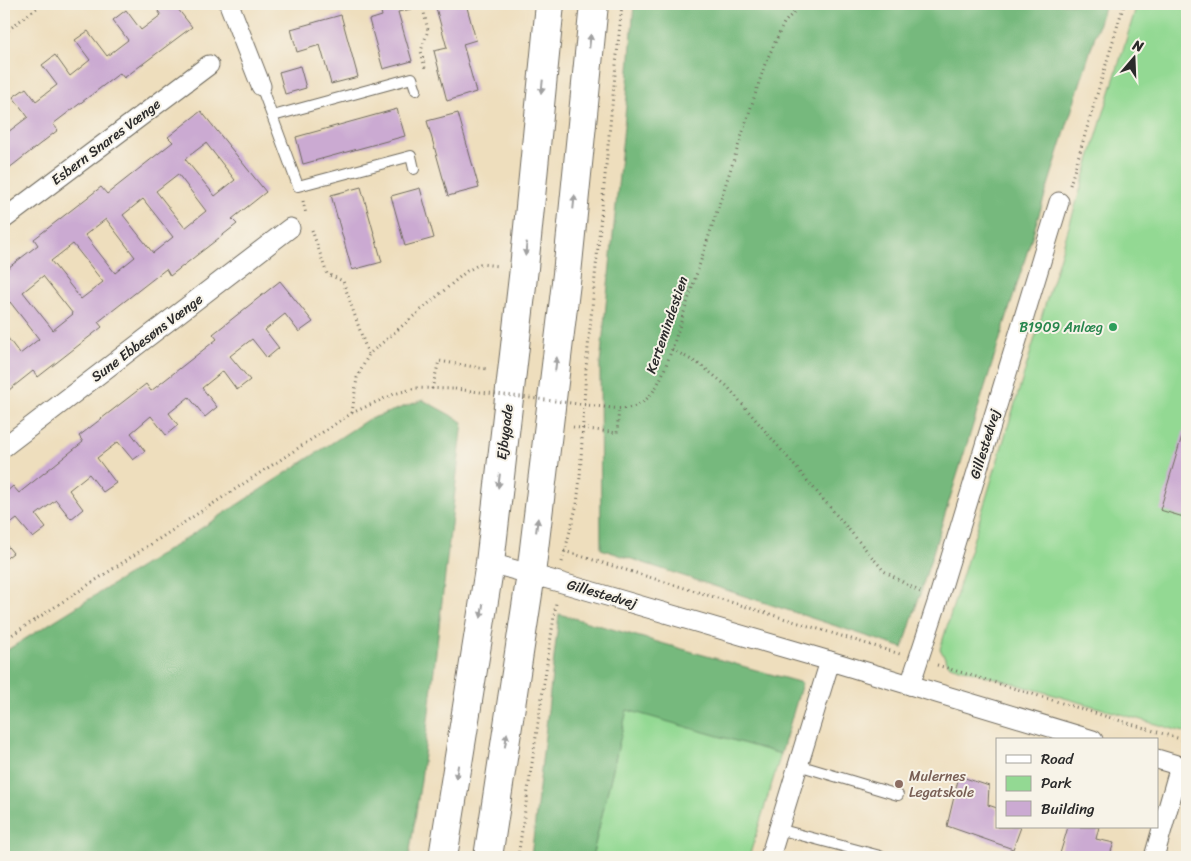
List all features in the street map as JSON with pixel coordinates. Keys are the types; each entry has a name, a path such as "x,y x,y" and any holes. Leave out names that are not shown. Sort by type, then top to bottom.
{"main road":[{"name":"Ejbygade","path":"443,857 490,563 524,268 550,4"},
{"path":"488,857 531,574 566,274 594,4"}],"street":[{"path":"229,4 261,86"},
{"name":"Esbern Snares Vænge","path":"4,219 208,65"},
{"name":"Gillestedvej","path":"910,685 937,603 1059,202"},
{"name":"Sune Ebbesøns Vænge","path":"4,447 290,228"},
{"name":"Gillestedvej","path":"490,563 830,661 1086,738"},
{"path":"770,857 830,661"},
{"path":"1154,857 1184,767 1158,759"}],"lane":[{"path":"273,116 412,78 416,90"},
{"path":"261,86 298,186 411,156 414,169"},
{"path":"798,765 898,795"},
{"path":"778,829 880,856"}],"path":[{"path":"4,33 42,4"},
{"path":"412,78 426,72 420,51 428,30 422,4"},
{"name":"Kertemindestien","path":"4,640 352,413 394,394 416,388 456,389 619,408 633,407 648,397 659,382 672,349 765,64 784,23 801,4"},
{"path":"1070,185 1124,4"},
{"path":"298,186 307,217"},
{"path":"310,225 328,274 342,281 369,354"},
{"path":"352,413 357,378 369,354 467,271 480,264 524,268"},
{"path":"672,349 702,366 727,386 884,571 937,603"},
{"path":"432,388 439,361 474,366"},
{"path":"582,428 618,433 619,408"},
{"path":"534,542 1187,741"}],"green space":[{"path":"634,4 1105,4 903,648 601,549 600,365 627,96"},
{"name":"B1909 Anlæg","path":"1137,4 1187,4 1187,733 949,665 940,649"},
{"path":"423,400 463,422 421,780 409,857 4,857 4,652 168,550 367,420"},
{"path":"559,614 802,683 781,754 627,710 592,857 531,857"},
{"path":"627,709 781,754 749,857 592,857"}],"building":[{"path":"153,4 174,4 192,27 124,78 120,73 53,124 58,130 4,172 4,126 8,132 28,117 13,97 26,88 36,101 57,85 42,65 55,55 70,76 90,60 75,40 88,31 107,56 128,40 113,20 126,10 141,30 161,15"},
{"path":"379,4 410,4 411,9 398,12 412,61 383,69 369,20 382,16"},
{"path":"435,4 466,4 476,40 463,44 476,92 447,101 434,51 447,48"},
{"path":"341,15 358,77 331,84 320,45 297,52 291,29"},
{"path":"300,66 306,88 285,94 279,72"},
{"path":"397,109 405,136 303,164 296,137"},
{"path":"201,111 266,192 232,219 237,224 170,276 166,269 98,322 102,327 38,377 33,371 4,394 4,333 20,354 39,339 10,302 4,308 4,271 38,245 34,239 101,187 107,194 173,142 168,137","holes":["206,143 235,180 215,196 185,159","178,174 206,211 185,228 156,191","143,199 173,237 153,253 123,215","106,219 135,257 115,273 85,235","73,244 103,282 81,299 51,261","43,276 73,314 53,330 23,292"]},
{"path":"458,113 479,188 448,196 427,121"},
{"path":"361,187 382,262 352,270 331,195"},
{"path":"420,188 434,238 405,246 391,196"},
{"path":"280,281 313,322 299,332 285,314 265,330 279,348 267,358 252,339 230,356 250,380 237,390 223,371 202,388 217,407 205,417 189,397 169,413 178,425 166,435 151,416 131,433 145,451 133,460 118,442 97,458 116,483 103,492 89,474 69,490 83,509 71,519 56,500 36,515 46,528 33,538 17,519 4,529 4,494 13,486 19,493 83,442 79,436 146,384 151,391 217,339 213,334"},
{"path":"1185,426 1187,427 1187,518 1160,510"},
{"path":"4,542 13,553 4,560"},
{"path":"959,776 989,786 988,805 996,808 996,828 1021,828 1013,849 947,826"},
{"path":"1068,828 1099,828 1096,839 1114,843 1109,857 1059,857"}],"place":[{"name":"B1909 Anlæg","path":"1113,327"},
{"name":"Mulernes Legatskole","path":"899,784"}]}
